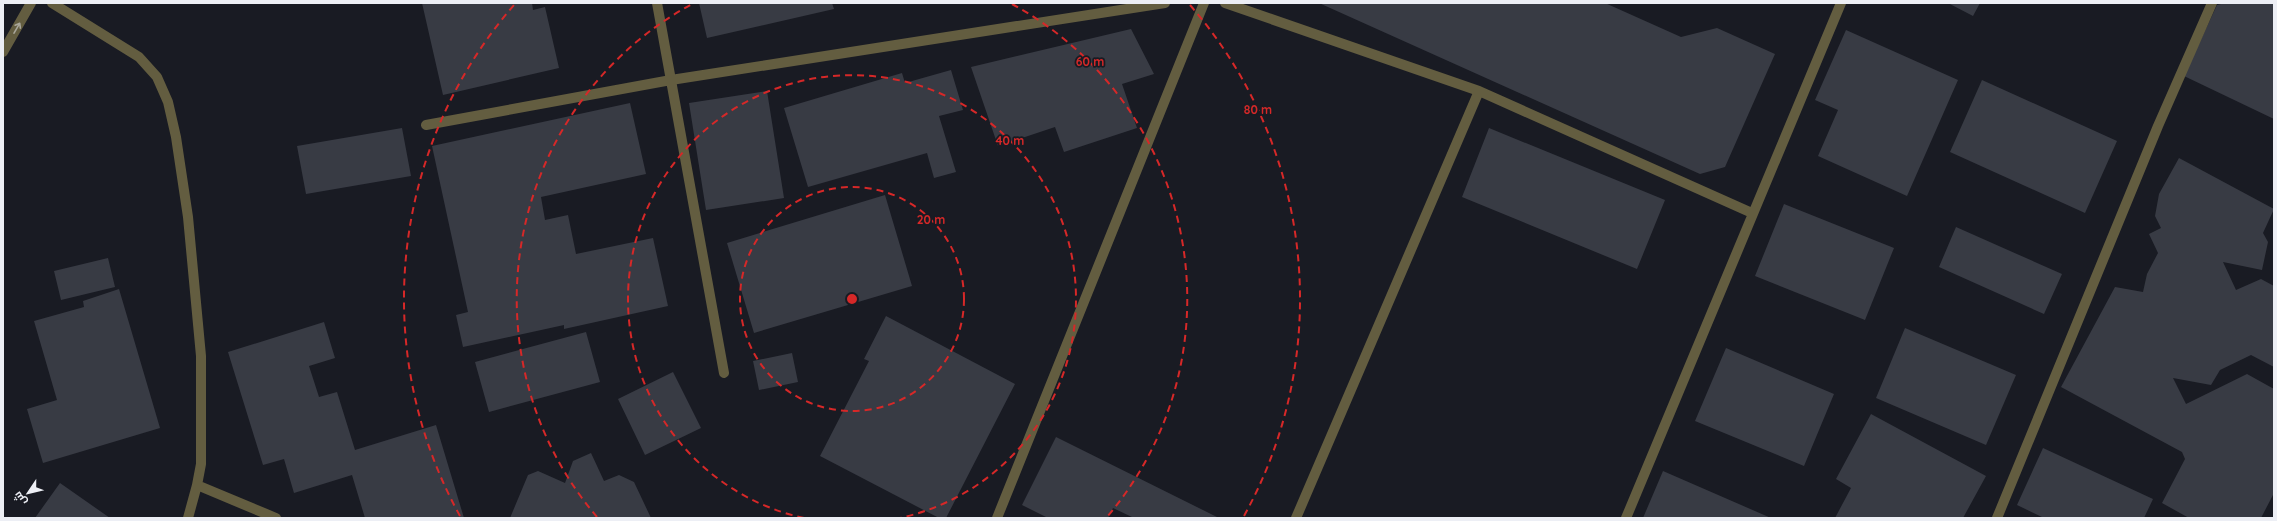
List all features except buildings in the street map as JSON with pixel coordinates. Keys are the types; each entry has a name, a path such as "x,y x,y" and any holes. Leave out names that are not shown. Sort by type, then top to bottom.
{"street":[{"path":"3,52 31,3"},
{"path":"52,3 139,57 156,77 168,102 176,137 188,217 202,356 202,434 197,485 188,518"},
{"path":"657,3 724,374"},
{"path":"426,125 671,80 1165,3"},
{"path":"997,518 1204,3"},
{"path":"1225,3 1479,91 1752,213"},
{"path":"1626,518 1752,213 1841,3"},
{"path":"1997,518 2158,126 2212,3"},
{"path":"1296,518 1479,91"},
{"path":"197,485 276,518"}]}
